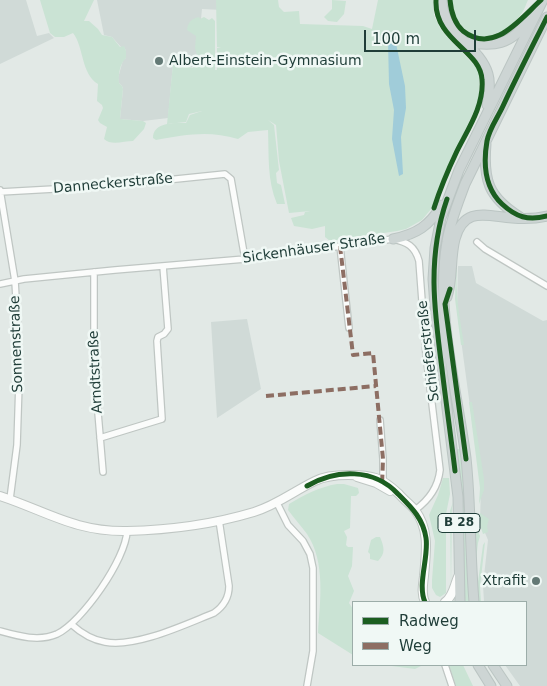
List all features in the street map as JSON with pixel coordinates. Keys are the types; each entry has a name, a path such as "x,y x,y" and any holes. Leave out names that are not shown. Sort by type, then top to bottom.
{"main road":[{"path":"442,0 448,24 481,61 487,72 489,86 486,115"},
{"path":"464,42 487,45 506,41 525,25 542,0"},
{"name":"Schieferstraße","path":"460,601 455,471 433,284 436,238 447,199 459,170 542,0"},
{"name":"Schieferstraße","path":"473,601 471,519 466,459 445,304 444,263 449,232 465,184 547,17"},
{"path":"487,138 485,167 487,181 499,201 522,218"},
{"path":"393,239 414,234 420,230 432,219 447,199"},
{"path":"445,304 450,289 454,241 460,225 464,221 481,214 534,219 547,216"},
{"path":"479,666 491,686"},
{"path":"494,666 507,686"}],"street":[{"name":"Danneckerstraße","path":"0,191 108,186 225,174 231,179 245,259"},
{"name":"Sonnenstraße","path":"0,191 15,281 19,383 16,445 10,499"},
{"name":"Sickenhäuser Straße","path":"0,284 94,272 245,259 393,239 409,244 416,253 418,261 426,354 439,461 439,479 436,486 428,498 415,510"},
{"path":"477,242 485,249 547,286"},
{"path":"340,246 349,328"},
{"path":"100,438 162,419 156,340 158,336 164,334 168,329 163,266"},
{"name":"Arndtstraße","path":"94,272 94,365 103,472"},
{"path":"380,420 383,483"},
{"path":"0,496 72,524 100,530 127,531 173,527 219,520 253,512 277,503 314,481 353,475 383,483 415,510 421,522 426,541 423,590 425,601"},
{"path":"277,503 288,525 303,540 310,554 313,568 313,651 307,686"},
{"path":"71,624 93,639 118,643 160,635 214,613 221,608 229,593 219,520"},
{"path":"0,631 21,637 37,638 56,634 71,624 94,598 115,564 127,531"},
{"path":"446,601 450,598 454,583 459,575"},
{"path":"445,666 452,686"}],"shaded area":[{"path":"0,0 26,0 37,36 49,33 54,38 0,64"},
{"name":"Albert-Einstein-Gymnasium","path":"97,0 223,0 222,10 202,9 197,59 193,67 173,64 168,118 143,121 120,119 123,89 118,78 123,60 126,58 126,51 112,37 104,35"},
{"path":"458,266 472,266 476,283 543,321 547,320 547,686 520,686 506,666 527,666 527,601 484,601 483,585 488,540 480,521 481,488 457,310"},
{"path":"247,319 261,389 217,418 211,322"}],"green space":[{"path":"40,0 94,0 84,21 89,21 102,35 112,37 120,47 124,46 126,51 126,58 121,66 119,76 119,83 123,89 120,119 143,121 146,123 144,129 133,141 114,143 104,139 107,127 98,120 103,108 97,101 98,84 88,74 77,39 73,33 64,37 55,37 50,33"},
{"path":"216,0 278,0 279,7 284,12 299,11 300,24 363,26 372,29 378,0 433,0 434,15 440,28 479,72 479,100 431,209 422,220 406,229 397,231 330,241 325,237 325,226 312,229 294,226 291,218 304,215 305,212 310,211 289,213 279,161 276,125 268,120 274,125 279,170 276,173 277,183 281,185 285,204 277,204 274,195 269,168 268,130 248,132 238,139 207,134 156,140 153,138 156,129 169,124 167,124 173,64 193,68 198,59 195,48 196,36 187,30 190,21 199,17 200,19 204,17 209,20 212,18 215,21 215,70 217,70 217,48 221,47 217,47","holes":["202,111 190,115 186,123 175,123 186,122 189,114"]},
{"path":"332,0 346,1 344,14 337,22 328,21 324,17 332,9"},
{"path":"452,0 528,0 522,13 511,25 493,36 485,38 474,35 460,25 455,16"},
{"path":"456,268 458,306 464,345 461,345 455,299"},
{"path":"469,402 472,402 484,479 484,490 479,504 480,488"},
{"path":"457,449 460,449 466,505 469,601 465,601 464,592 463,505"},
{"path":"443,478 449,478 450,494 446,514 446,593 440,597 436,595 432,588 435,541 429,515"},
{"path":"344,484 358,488 359,493 356,496 351,496 350,528 344,531 347,537 346,545 353,547 352,566 348,576 354,591 349,603 352,608 352,654 318,633 320,582 317,557 307,534 288,510 289,504 330,485"},
{"path":"453,502 452,508 451,587 450,511"},
{"path":"475,511 477,529 480,536 476,560"},
{"path":"480,513 489,519 488,532 483,534 481,528"},
{"path":"380,537 384,550 378,561 370,559 368,552 371,540"},
{"path":"485,542 480,587 481,601 478,601 478,582"},
{"path":"392,666 421,666 415,669"},
{"path":"449,666 463,666 473,686 456,686"}],"water":[{"path":"394,34 405,86 406,108 401,137 403,174 399,176 392,139 394,110 389,84 388,41"}],"marked path":[{"path":"340,246 353,355 373,353 383,459 382,486"},
{"path":"266,396 376,386"}],"cycle path":[{"path":"434,208 450,165 478,108 482,90 480,70 442,26 437,14 436,0"},
{"path":"450,0 451,9 460,28 474,37 485,39 496,37 506,32 541,0"},
{"path":"547,17 490,132 485,158 488,183 502,204 512,212 523,217 547,216"},
{"path":"447,199 437,242 434,283 437,325 455,471"},
{"path":"450,289 445,304 466,459"},
{"path":"307,486 330,476 354,474 378,479 398,494 416,513 426,538 422,587 425,601"}],"place":[{"name":"Albert-Einstein-Gymnasium","path":"159,61"},
{"name":"Xtrafit","path":"536,581"}]}
